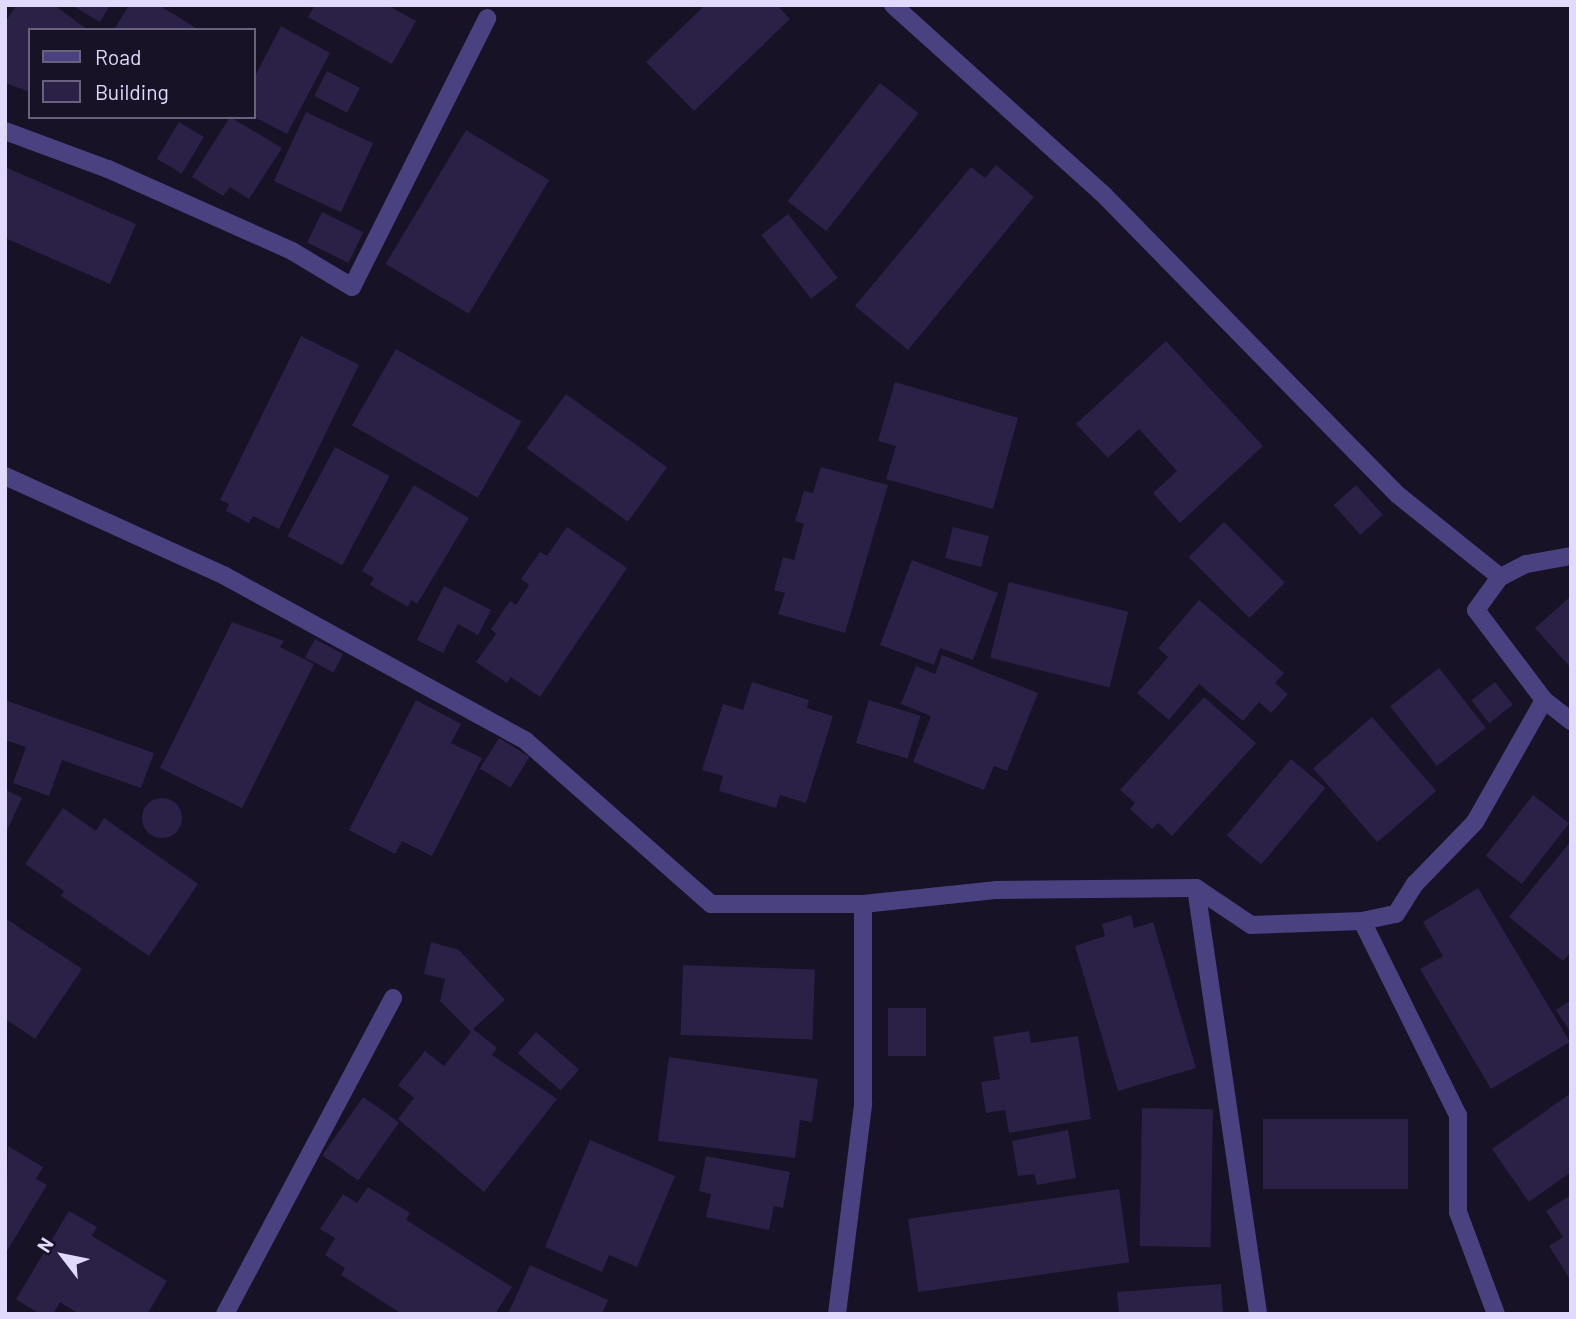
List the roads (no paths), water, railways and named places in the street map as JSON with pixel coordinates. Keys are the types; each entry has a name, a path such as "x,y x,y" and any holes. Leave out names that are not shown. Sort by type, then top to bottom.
{"street":[{"path":"894,5 1103,194 1398,495 1500,578"},
{"path":"5,131 108,169 292,251 352,287 487,18"},
{"path":"5,477 225,576 526,741 711,904 863,904 997,890 1196,888 1251,925 1362,921 1396,914 1415,884 1475,822 1544,700"},
{"path":"1571,556 1525,564 1500,578 1476,610 1544,700 1571,721"},
{"path":"1196,888 1258,1314"},
{"path":"837,1314 863,1104 863,904"},
{"path":"1362,921 1458,1115 1458,1212 1496,1314"},
{"path":"225,1314 393,998"}]}
